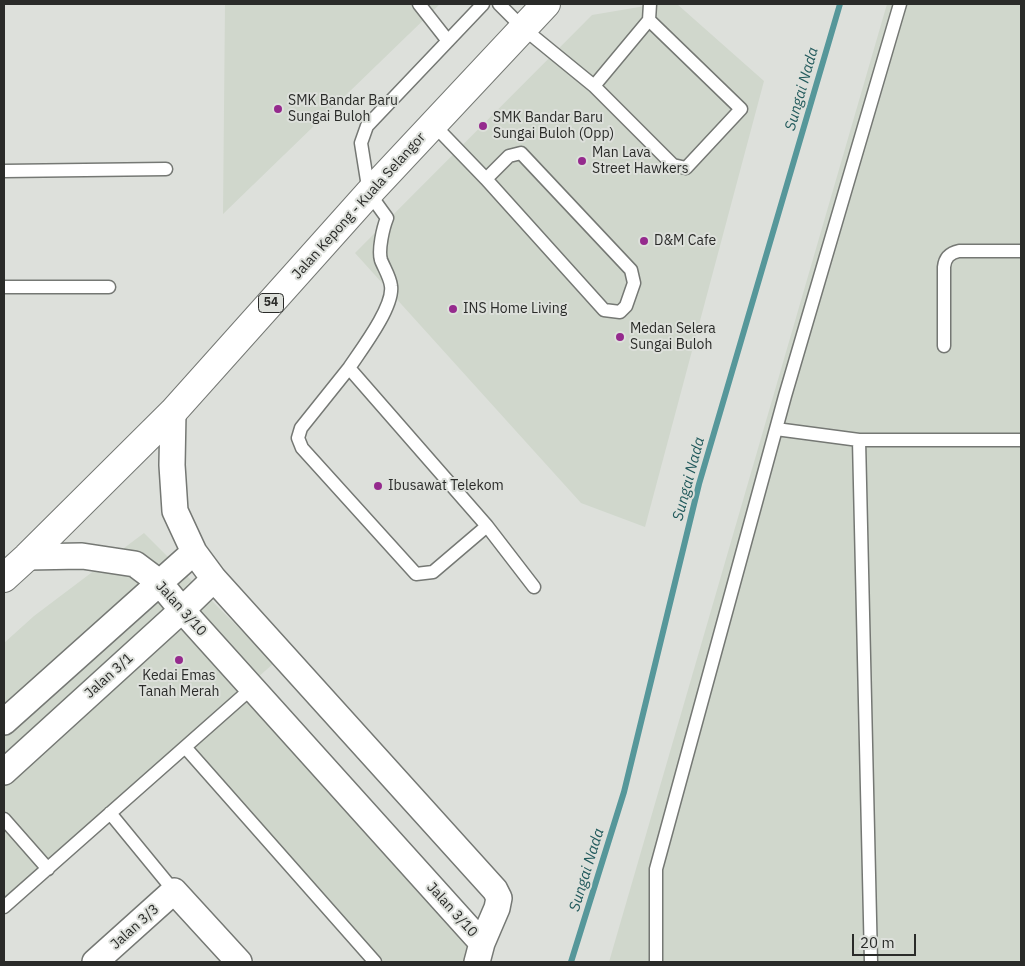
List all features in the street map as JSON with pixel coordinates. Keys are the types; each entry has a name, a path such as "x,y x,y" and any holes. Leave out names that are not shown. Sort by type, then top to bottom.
{"highway":[{"name":"Jalan Kepong - Kuala Selangor","path":"4,578 173,412 369,193 546,4"}],"street":[{"name":"Jalan 3/10","path":"27,556 82,556 135,564 159,582 182,610 253,687 479,953 498,908 499,898 495,890 214,579 194,552 176,511 172,465 173,412"},
{"path":"4,722 194,552"},
{"name":"Jalan 3/1","path":"4,772 214,579"},
{"path":"174,891 239,962"},
{"name":"Jalan 3/3","path":"95,962 174,891"}],"lane":[{"path":"419,4 448,41"},
{"path":"483,4 367,126 362,143 369,193 387,218 383,230 380,258 391,286 389,301 383,316 349,368 301,428 298,438 302,448 416,574 433,572 487,526"},
{"path":"499,4 523,28 594,86 673,165 686,168 741,109 649,20"},
{"path":"594,86 649,20 650,4"},
{"path":"656,962 656,869 776,429 900,4"},
{"path":"433,124 486,179 604,310 620,312 626,306 634,283 631,270 522,153 509,156 486,179"},
{"path":"4,172 166,169"},
{"path":"944,346 944,267 948,256 959,250 1021,252"},
{"path":"4,288 109,287"},
{"path":"349,368 487,526 534,587"},
{"path":"776,429 859,440 1021,440"},
{"path":"859,440 871,962"},
{"path":"4,907 253,687"},
{"path":"185,747 375,962"},
{"path":"110,814 174,891"},
{"path":"4,820 48,868"}],"shaded area":[{"name":"SMK Bandar Baru Sungai Buloh","path":"225,4 440,4 223,214"},
{"path":"657,4 677,4 764,81 645,527 581,503 355,253 592,15"},
{"path":"887,4 1021,4 1021,962 609,962"},
{"path":"144,533 274,663 4,903 4,643 34,616"},
{"path":"249,698 473,944 468,962 382,962 194,748"}],"waterway":[{"name":"Sungai Nada","path":"571,962 624,792 699,484 840,4"}],"place":[{"name":"SMK Bandar Baru Sungai Buloh","path":"278,109"},
{"name":"SMK Bandar Baru Sungai Buloh (Opp)","path":"483,126"},
{"name":"Man Lava Street Hawkers","path":"582,161"},
{"name":"D&M Cafe","path":"644,241"},
{"name":"INS Home Living","path":"453,309"},
{"name":"Medan Selera Sungai Buloh","path":"620,337"},
{"name":"Ibusawat Telekom","path":"378,486"},
{"name":"Kedai Emas Tanah Merah","path":"179,660"}]}
